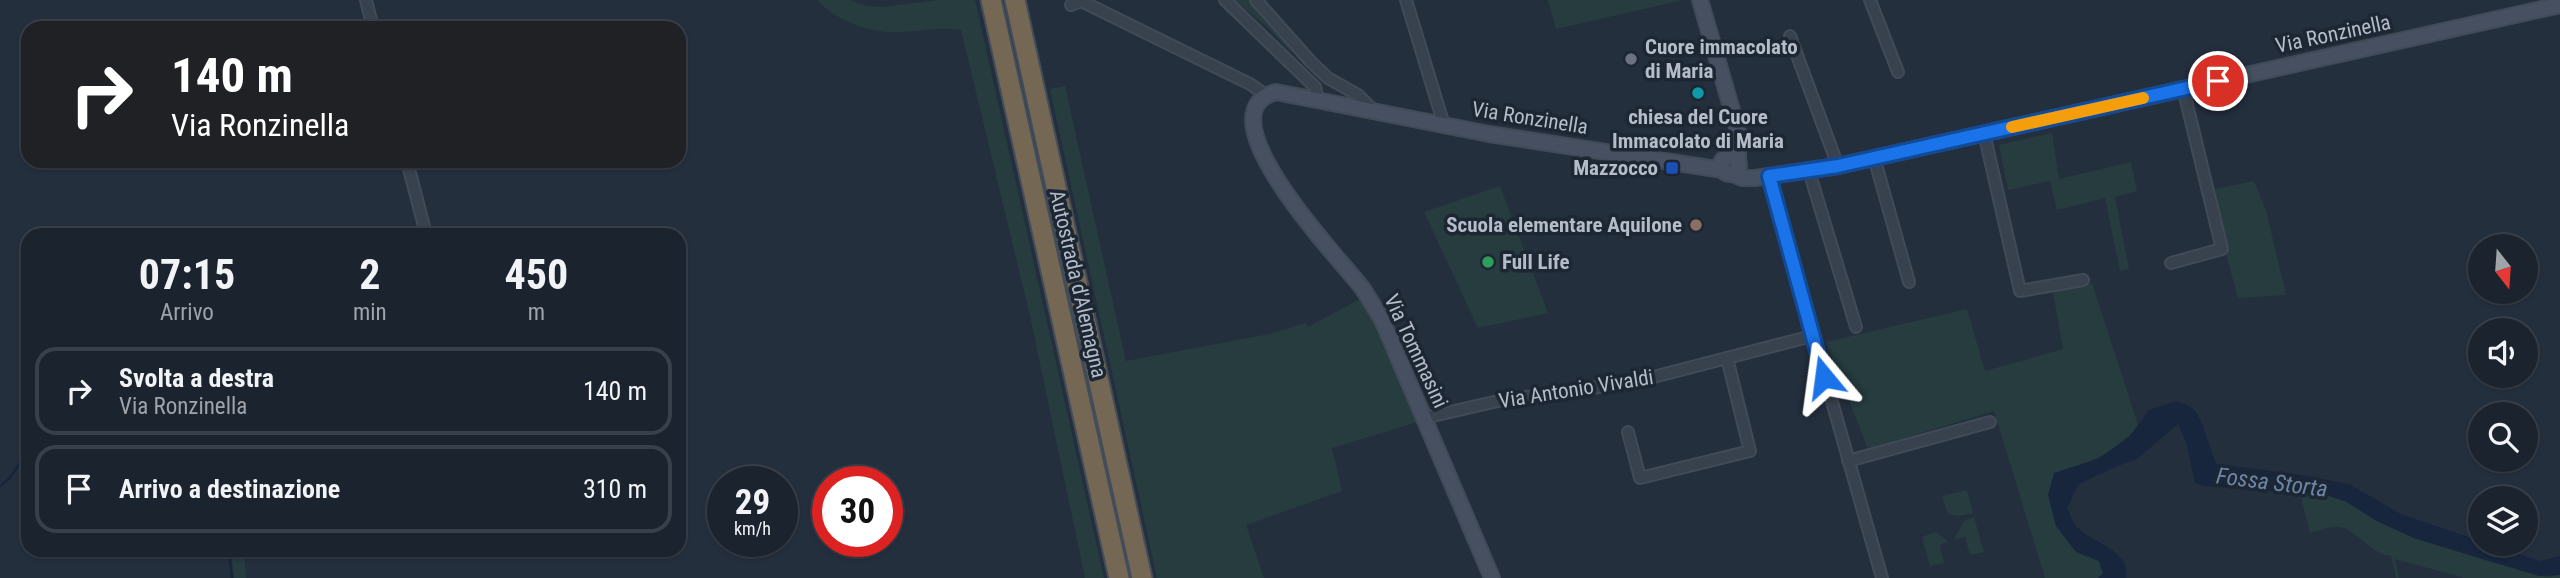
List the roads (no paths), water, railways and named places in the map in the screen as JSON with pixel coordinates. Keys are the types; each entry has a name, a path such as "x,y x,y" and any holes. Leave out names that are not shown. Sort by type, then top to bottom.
{"highway":[{"name":"Autostrada d'Alemagna","path":"991,0 1119,578"},
{"name":"Autostrada d'Alemagna","path":"1015,0 1142,578"}],"street":[{"path":"366,0 371,21"},
{"path":"1225,0 1315,87 1318,100"},
{"path":"1256,0 1311,62 1328,78 1358,95 1375,113"},
{"name":"Via Ronzinella","path":"1406,0 1444,125"},
{"path":"1700,0 1739,135 1731,164"},
{"path":"1870,0 1898,72"},
{"name":"Via Ronzinella","path":"1071,5 1081,1 1271,93 1489,134 1694,164 1731,164 1751,174 1755,169 1787,174"},
{"name":"Via Ronzinella","path":"1731,164 1749,179 1838,166 2560,5"},
{"path":"1790,36 1838,166"},
{"path":"2171,263 2222,249 2183,89"},
{"name":"Via Tommasini","path":"1271,93 1257,102 1254,125 1268,165 1285,195 1363,290 1383,321 1492,578"},
{"path":"1984,133 2020,291 2083,280"},
{"path":"1874,157 1909,282"},
{"path":"409,168 424,228"},
{"path":"1809,171 1856,327"},
{"path":"1769,176 1882,578"},
{"name":"Via Antonio Vivaldi","path":"1424,418 1498,401 1634,382 1812,336"},
{"path":"1628,432 1640,478 1751,451 1727,358"},
{"path":"1848,461 1990,422"}],"water":[{"path":"2176,401 2190,407 2196,412 2203,426 2217,464 2349,484 2401,514 2468,537 2468,554 2414,538 2377,521 2345,501 2329,496 2204,486 2195,483 2186,442 2178,424 2137,459 2079,484 2067,508 2073,521 2078,528 2117,554 2126,569 2126,578 2098,578 2103,573 2099,561 2076,552 2056,526 2048,495 2054,473 2098,459 2130,436 2149,410"},
{"path":"2473,556 2525,556 2540,561 2560,556 2560,575 2539,576"}],"waterway":[{"name":"Fossa Storta","path":"0,486 10,478 21,461"},
{"name":"Fossa Storta","path":"230,557 232,578"}],"place":[{"name":"Cuore immacolato di Maria","path":"1631,59"},
{"name":"chiesa del Cuore Immacolato di Maria","path":"1698,93"},
{"name":"Mazzocco","path":"1672,168"},
{"name":"Scuola elementare Aquilone","path":"1696,225"},
{"name":"Full Life","path":"1488,262"}]}
